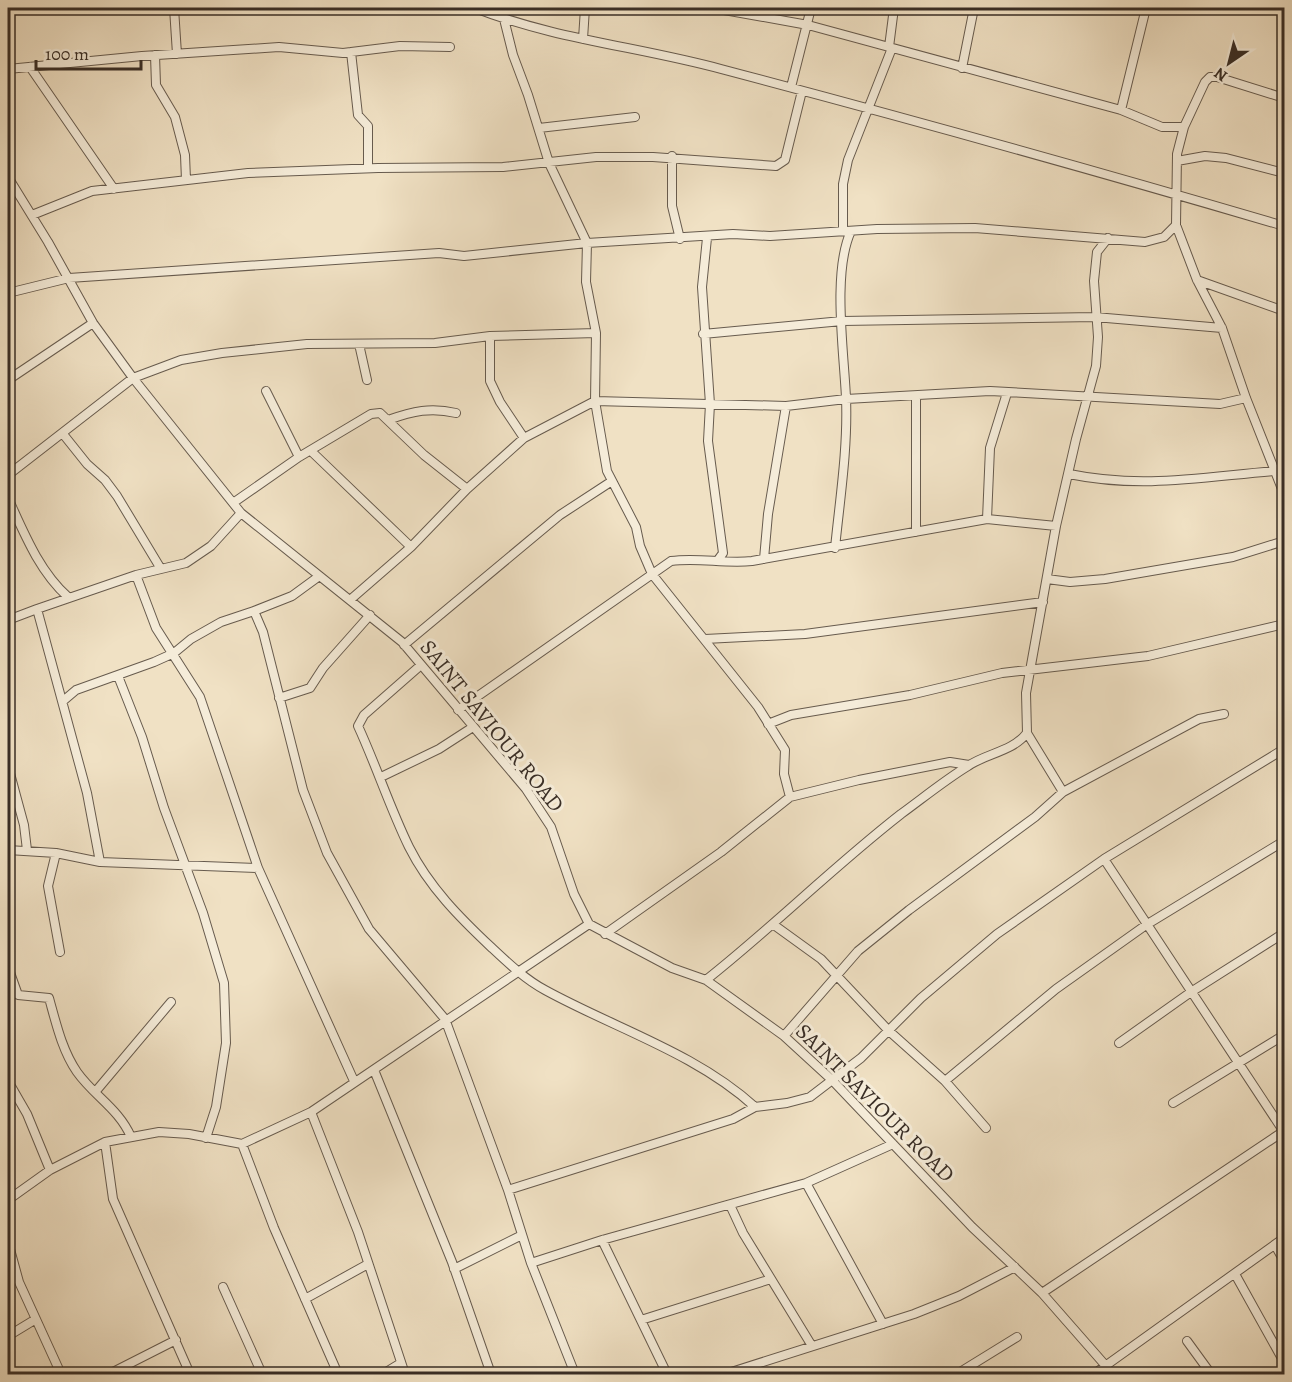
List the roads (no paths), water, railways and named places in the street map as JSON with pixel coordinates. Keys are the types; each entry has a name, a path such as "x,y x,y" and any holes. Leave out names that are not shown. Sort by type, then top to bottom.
{"street":[{"path":"174,8 177,54"},
{"path":"475,8 504,19 583,39 704,64 869,107 1284,226"},
{"path":"583,39 585,8"},
{"path":"713,8 742,11 808,25 1121,110 1162,127 1184,127"},
{"path":"791,87 811,8"},
{"path":"835,548 843,471 846,399 842,321 843,252 847,231 843,184 848,160 890,47 894,8"},
{"path":"962,68 974,8"},
{"path":"1121,110 1146,8"},
{"path":"504,19 513,55 549,163 587,243 586,282 596,333 596,401 603,456 612,481 636,527 640,546 652,574 705,639 785,750 784,774 790,797"},
{"path":"8,69 156,55 279,47 351,52 400,46 450,46"},
{"path":"351,52 358,115 368,126 368,168"},
{"path":"156,55 156,85 175,117 185,155 186,180"},
{"path":"30,67 114,189"},
{"path":"1284,98 1217,77 1210,77 1205,82 1184,127 1177,161 1176,225 1197,280 1222,328 1246,398 1284,494"},
{"path":"32,215 92,191 248,173 368,168 503,167 596,157 672,156 780,165 787,152 802,90"},
{"path":"539,128 635,117"},
{"path":"672,156 672,206 680,239"},
{"path":"1177,161 1205,156 1226,158 1284,173"},
{"name":"SAINT SAVIOUR ROAD","path":"8,177 69,278 93,323 133,378 241,513 318,577 370,615 404,645 541,809 551,827 574,894 589,924 672,968 706,981 784,1036 831,1080 972,1227 1042,1293 1113,1374"},
{"path":"1164,237 1176,225"},
{"path":"8,293 69,278 302,260 439,253 464,256 587,243 707,238 734,234 770,236 847,231 975,228 1145,242 1164,237 1180,240"},
{"path":"707,238 702,287 703,334 710,404 708,441 723,553 718,560"},
{"path":"1063,792 1027,733 1026,693 1056,526 1076,439 1089,397 1098,351 1094,280 1097,252 1108,238"},
{"path":"1197,280 1284,311"},
{"path":"1208,301 1216,285"},
{"path":"703,334 842,321 1095,317 1222,328"},
{"path":"8,380 93,323"},
{"path":"8,475 133,378 181,360 307,344 435,344 490,336 596,333"},
{"path":"490,336 490,381 524,438"},
{"path":"359,344 367,380"},
{"path":"266,391 299,457"},
{"path":"350,600 411,547 467,489 524,438 596,401 640,404 786,406 846,399 1007,393 1220,404 1246,398"},
{"path":"987,519 990,448 1007,393"},
{"path":"916,396 916,532"},
{"path":"764,559 768,514 786,406"},
{"path":"388,420 425,409 436,408 456,413"},
{"path":"233,503 299,457 371,414 380,413 424,455 467,489"},
{"path":"63,434 117,496 161,569"},
{"path":"311,451 411,547"},
{"path":"1069,474 1106,481 1145,482 1274,471"},
{"path":"404,645 560,515 612,481"},
{"path":"8,498 27,542 54,584 68,597"},
{"path":"8,620 136,575 186,563 211,546 241,513"},
{"path":"458,710 671,561 693,558 736,562 764,559 987,519 1056,526"},
{"path":"1047,579 1070,582 1106,579 1233,557 1284,541"},
{"path":"136,575 156,627 200,697 258,868 354,1081"},
{"path":"63,701 76,690 174,653 207,630 292,596 318,577"},
{"path":"705,639 805,634 1043,602"},
{"path":"37,609 87,793 100,862"},
{"path":"254,611 263,633 303,790 327,853 369,929 446,1019 508,1190 531,1263 575,1374"},
{"path":"279,698 310,688 323,668 370,615"},
{"path":"768,724 815,710 910,696 1002,673 1148,656 1284,624"},
{"path":"421,665 358,722 410,847 434,886 459,917 519,971 544,990 691,1062 720,1080 755,1107"},
{"path":"118,676 142,737 164,808 217,954 227,1007 226,1043 219,1086 206,1138"},
{"path":"784,1036 837,975 881,932 1035,817 1063,792 1199,719 1224,714"},
{"path":"381,777 439,749 473,728"},
{"path":"706,981 774,925 828,874 892,822 969,765 1013,746 1027,733"},
{"path":"508,1190 733,1119 755,1107 787,1103 810,1096 889,1031 921,998 997,934 1104,859 1284,748"},
{"path":"606,934 721,852 790,797 859,780 950,762 969,765"},
{"path":"8,766 24,825 27,850"},
{"path":"945,1081 1056,989 1146,925 1284,841"},
{"path":"8,850 56,853 100,862 258,868"},
{"path":"56,853 48,886 60,952"},
{"path":"1042,1293 1284,1131 1104,859"},
{"path":"8,1200 50,1170 105,1142 159,1132 242,1144 311,1112 589,924"},
{"path":"774,925 812,952 837,975 889,1031 945,1081 986,1128"},
{"path":"1119,1043 1191,992 1284,933"},
{"path":"8,971 20,997 49,998 58,1032 77,1073 124,1123 131,1137"},
{"path":"96,1091 171,1002"},
{"path":"1173,1103 1284,1035"},
{"path":"374,1070 454,1269 491,1374"},
{"path":"8,1081 27,1114 50,1170"},
{"path":"311,1112 368,1264 405,1374"},
{"path":"105,1142 113,1199 190,1374"},
{"path":"242,1144 338,1374"},
{"path":"531,1263 602,1240 806,1183 892,1144"},
{"path":"806,1183 883,1324"},
{"path":"730,1205 743,1233 812,1346"},
{"path":"454,1269 522,1235"},
{"path":"1094,1374 1284,1238"},
{"path":"602,1240 667,1374"},
{"path":"8,1242 11,1265 62,1374"},
{"path":"1275,1245 1284,1261"},
{"path":"305,1299 368,1264"},
{"path":"725,1374 883,1324 959,1296 1015,1267"},
{"path":"1235,1274 1284,1362"},
{"path":"641,1320 771,1279"},
{"path":"223,1287 262,1374"},
{"path":"8,1336 36,1319"},
{"path":"960,1374 1017,1337"},
{"path":"108,1374 176,1340"},
{"path":"1187,1341 1211,1374"},
{"path":"383,1374 401,1363"},
{"path":"751,1366 754,1374"}]}
